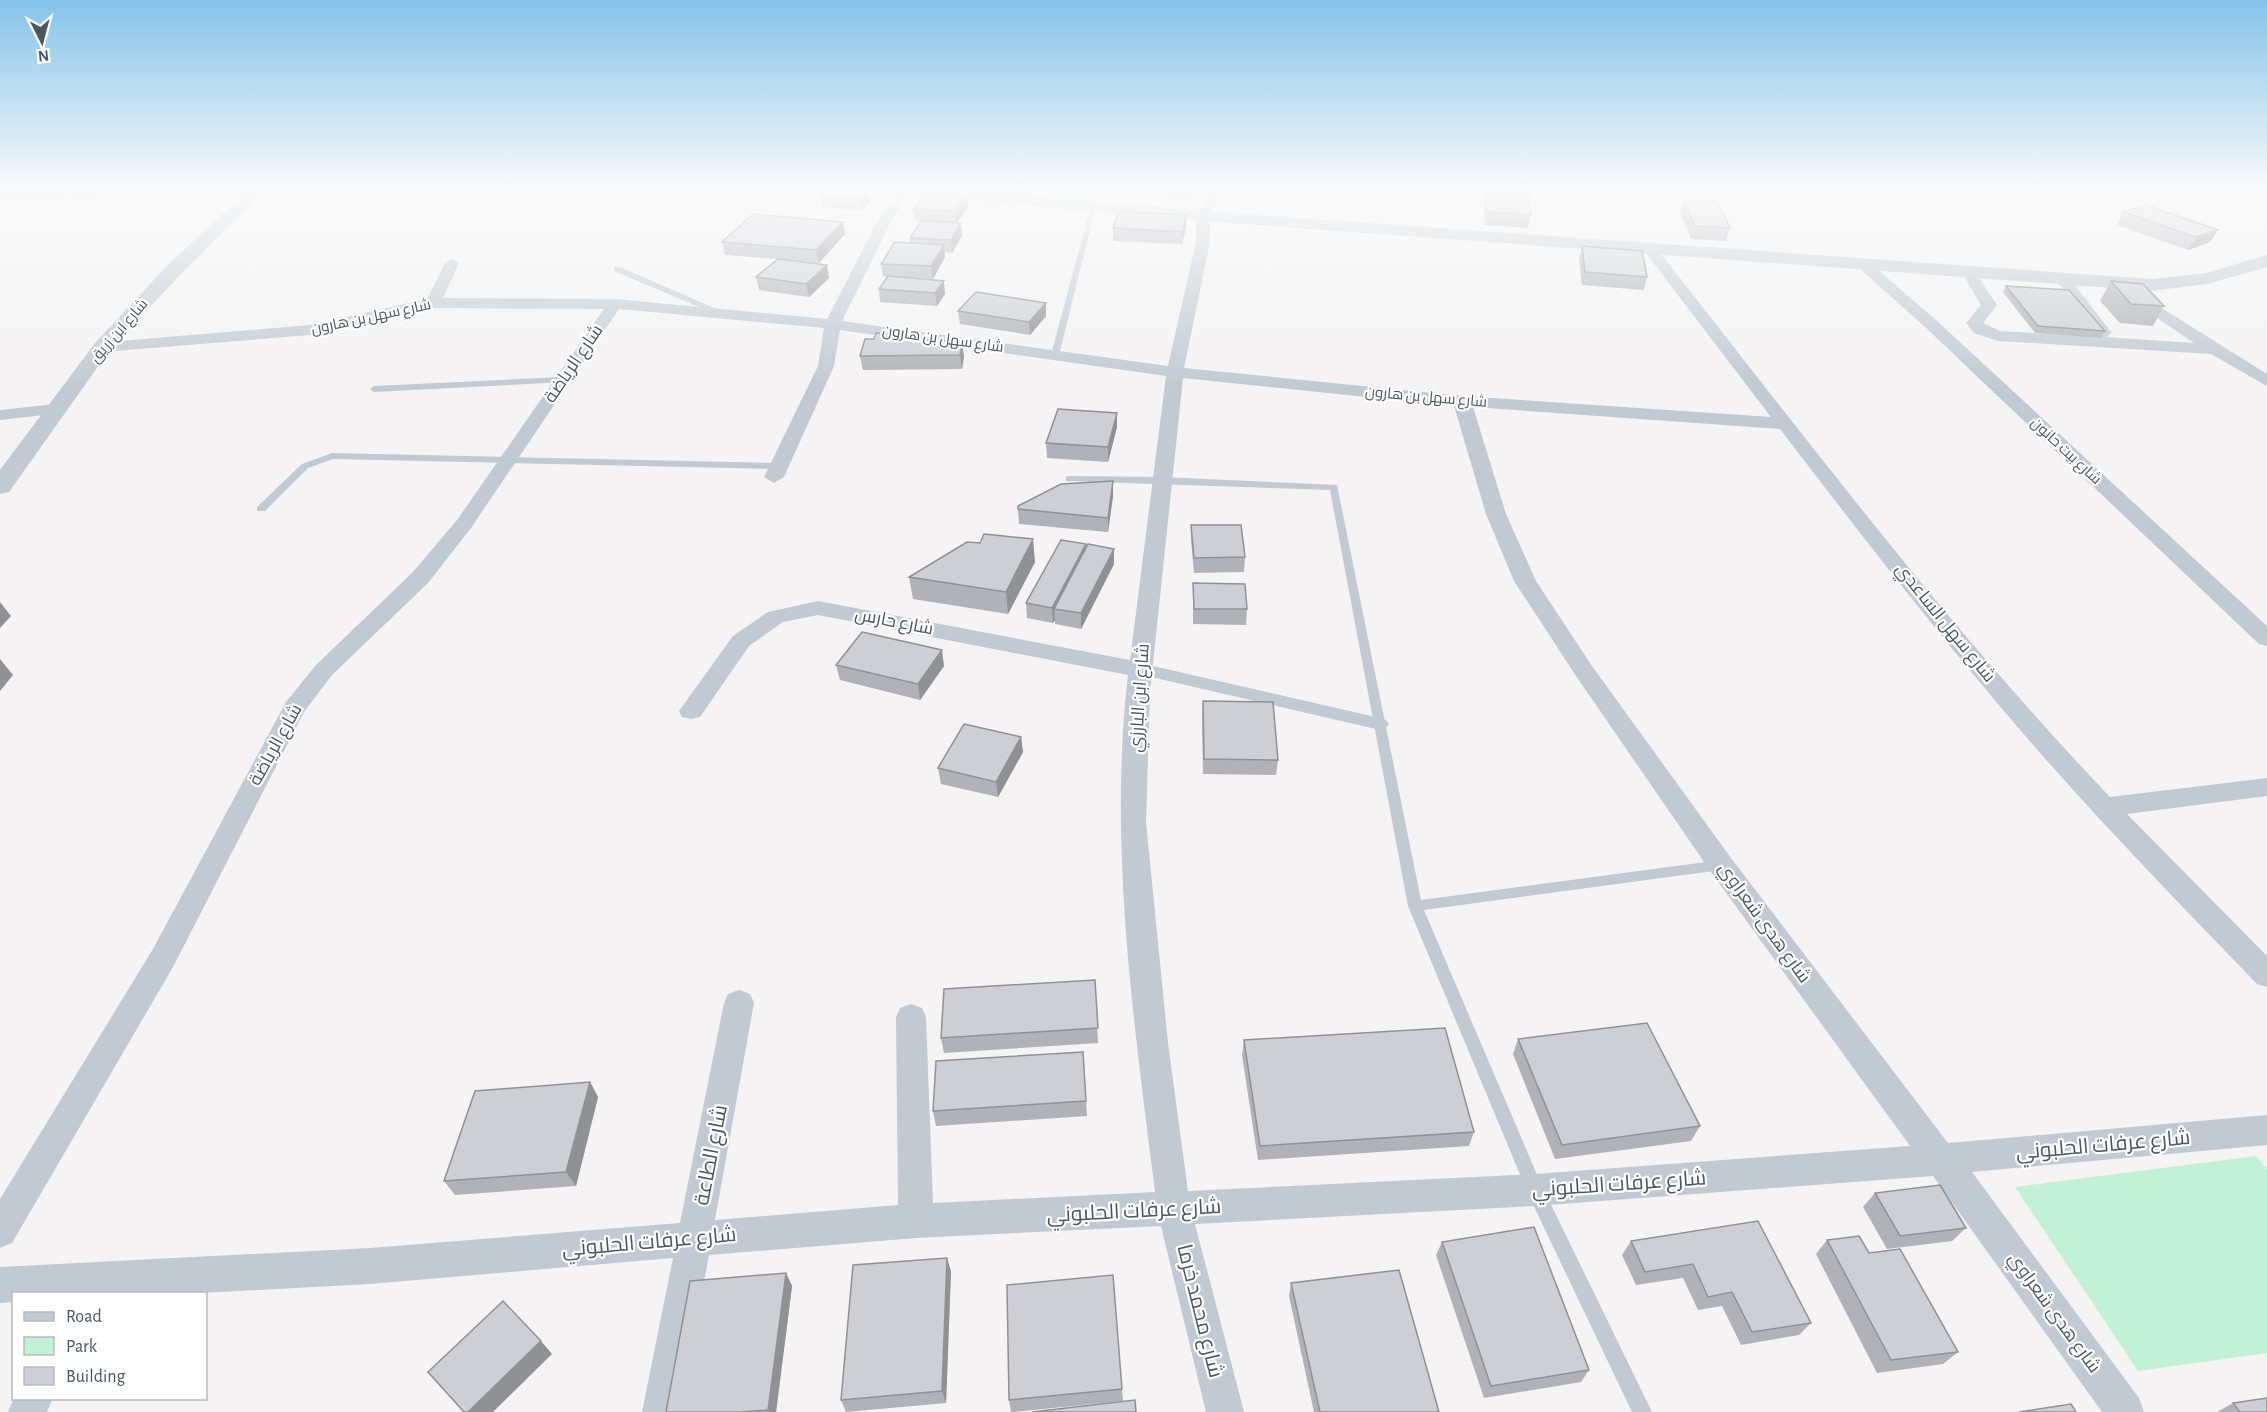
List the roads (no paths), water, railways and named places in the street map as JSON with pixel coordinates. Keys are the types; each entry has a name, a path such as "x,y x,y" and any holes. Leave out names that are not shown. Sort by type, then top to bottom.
{"street":[{"name":"شارع ابن زريق","path":"0,487 102,346 188,257"},
{"path":"776,471 826,366 833,324 867,257"},
{"name":"شارع ابن البارزي","path":"1174,1210 1152,1042 1133,822 1140,669 1161,480 1175,372 1200,257"},
{"name":"شارع سهل الساعدي","path":"1655,257 1990,678 2104,807 2267,975"},
{"path":"1761,257 2132,284 2175,326 2198,336 2267,381"},
{"path":"1994,273 2017,279 2066,283 2132,284 2207,278 2267,261"},
{"path":"433,303 452,263"},
{"name":"شارع بيت حانون","path":"1864,265 1930,323 2267,639"},
{"path":"1968,272 1989,305 1974,322 1980,330 1998,336 2217,349"},
{"path":"2066,283 2110,343"},
{"name":"شارع سهل بن هارون","path":"102,346 310,330 396,309 433,303 615,304 833,324 1175,372 1462,401 1786,424"},
{"name":"شارع الرياضة","path":"0,1231 163,958 294,708 324,670 420,578 509,461 615,304"},
{"name":"شارع هدى شعراوي","path":"1462,401 1496,514 1525,581 1584,671 1721,865 1895,1101 1942,1159 2126,1412"},
{"path":"0,415 56,409"},
{"name":"شارع حارس","path":"691,711 741,641 776,617 818,608 1060,656 1140,669"},
{"path":"1140,669 1380,724"},
{"path":"2104,807 2267,787"},
{"name":"شارع الطاعة","path":"661,1412 739,1003"},
{"path":"911,1017 916,1221"},
{"name":"شارع عرفات الحلبوني","path":"0,1284 87,1287 916,1221 1174,1210 1534,1190 1942,1159 2267,1130"},
{"name":"شارع محمد خرما","path":"1174,1210 1225,1412"}],"lane":[{"path":"1055,355 1080,257"},
{"path":"617,269 719,312"},
{"path":"374,389 563,380"},
{"path":"261,509 305,466 332,456 776,471"},
{"path":"1069,479 1334,487 1414,906 1534,1190 1641,1412"},
{"path":"1414,906 1721,865"}]}
